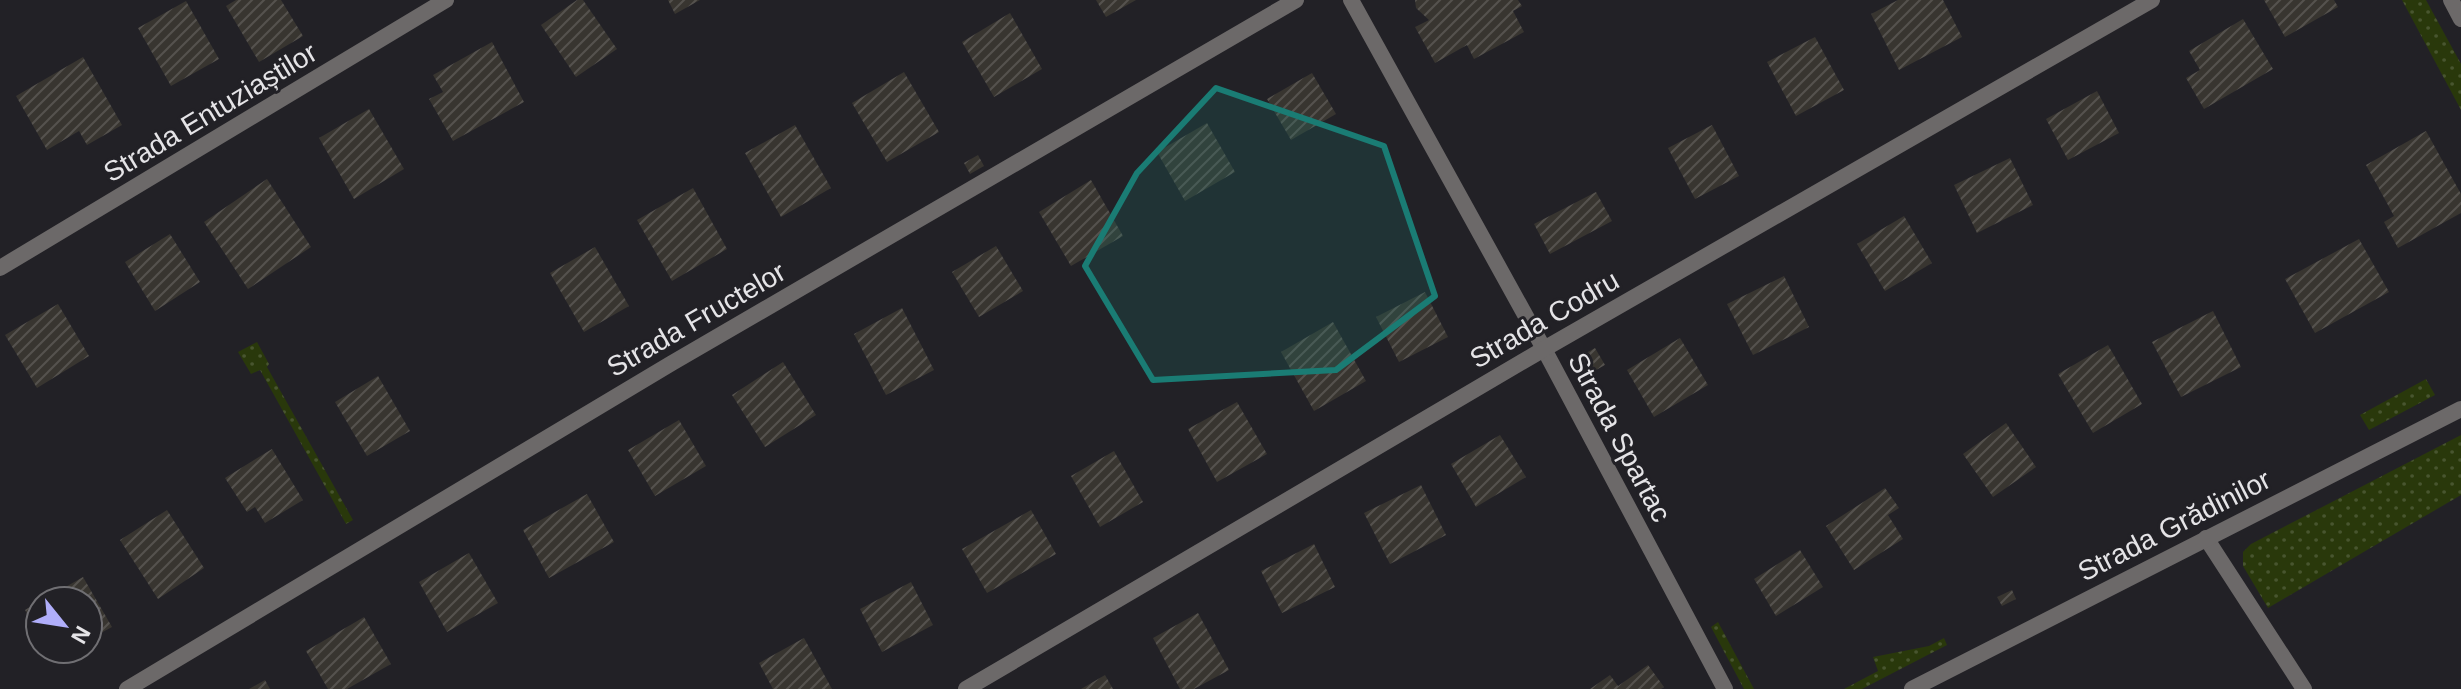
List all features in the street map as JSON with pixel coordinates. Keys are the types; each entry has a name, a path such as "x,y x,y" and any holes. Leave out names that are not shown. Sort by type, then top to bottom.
{"street":[{"name":"Strada Entuziaștilor","path":"0,268 446,0"},
{"name":"Strada Fructelor","path":"127,689 659,371 1296,0"},
{"name":"Strada Spartac","path":"1351,0 1544,349 1725,689"},
{"name":"Strada Codru","path":"966,689 1544,349 2152,0"},
{"path":"2451,0 2461,19"},
{"name":"Strada Grădinilor","path":"1912,689 2461,409"},
{"path":"2206,538 2304,689"}],"highlighted area":[{"path":"1216,88 1384,146 1435,296 1336,370 1153,380 1085,266 1137,173"}],"green space":[{"path":"2402,0 2426,0 2461,64 2461,110"},
{"path":"257,342 269,364 267,367 353,520 346,524 260,370 251,374 238,352"},
{"path":"2426,379 2435,395 2369,430 2360,415"},
{"path":"2461,435 2461,495 2268,608 2243,566 2243,552 2251,544"},
{"path":"1718,622 1754,689 1744,689 1711,627"},
{"path":"1944,638 1947,645 1862,689 1844,689 1878,671 1873,657 1929,646"}],"building":[{"path":"236,0 281,0 303,36 259,62 226,6"},
{"path":"577,0 583,0 617,49 576,77 541,25"},
{"path":"668,0 700,0 675,14"},
{"path":"1096,0 1136,0 1106,17"},
{"path":"1415,0 1518,0 1522,6 1513,11 1524,32 1474,59 1467,45 1435,63 1415,27 1429,20 1416,8"},
{"path":"1898,0 1943,0 1962,37 1899,70 1871,14"},
{"path":"2264,0 2334,0 2338,7 2285,37"},
{"path":"186,1 219,59 171,86 138,28"},
{"path":"1010,13 1042,69 994,97 962,42"},
{"path":"2243,19 2273,69 2204,109 2186,78 2200,70 2189,51"},
{"path":"1815,37 1844,90 1796,116 1767,62"},
{"path":"492,42 524,102 453,141 429,99 443,92 433,75"},
{"path":"83,57 122,125 87,145 79,131 47,150 16,96"},
{"path":"904,72 939,132 887,162 852,103"},
{"path":"1312,73 1336,114 1291,140 1267,99"},
{"path":"2097,91 2119,133 2068,160 2046,119"},
{"path":"369,109 404,169 354,199 319,138"},
{"path":"1207,123 1235,172 1185,201 1157,152"},
{"path":"795,125 831,188 781,217 745,153"},
{"path":"1712,125 1739,176 1695,199 1668,148"},
{"path":"2426,131 2461,194 2461,213 2398,248 2384,222 2394,216 2366,165"},
{"path":"978,155 984,166 970,174 964,163"},
{"path":"2010,158 2033,205 1977,233 1954,185"},
{"path":"267,179 311,247 248,289 204,222"},
{"path":"1091,180 1123,236 1071,266 1039,212"},
{"path":"693,188 727,249 672,281 637,220"},
{"path":"1596,192 1612,221 1550,254 1534,224"},
{"path":"1904,216 1932,263 1885,291 1857,244"},
{"path":"170,234 200,282 155,311 125,262"},
{"path":"2359,239 2389,292 2315,333 2285,279"},
{"path":"996,246 1023,291 979,317 952,272"},
{"path":"595,247 629,306 584,332 550,273"},
{"path":"1784,276 1809,327 1753,355 1727,304"},
{"path":"1425,292 1448,337 1399,362 1376,317"},
{"path":"58,304 89,356 37,388 5,335"},
{"path":"902,308 934,370 886,395 854,334"},
{"path":"2213,311 2241,367 2181,397 2152,342"},
{"path":"1333,322 1366,381 1314,411 1281,352"},
{"path":"1680,338 1708,385 1654,417 1627,370"},
{"path":"2108,345 2142,404 2093,433 2058,374"},
{"path":"1595,348 1605,365 1587,375 1577,358"},
{"path":"783,362 816,415 765,447 732,395"},
{"path":"378,376 410,431 367,456 335,402"},
{"path":"1237,402 1267,454 1217,482 1188,429"},
{"path":"679,420 706,466 655,496 628,450"},
{"path":"2006,423 2036,467 1993,497 1963,454"},
{"path":"1500,435 1526,477 1476,507 1451,464"},
{"path":"272,449 303,500 265,523 255,507 247,512 225,478"},
{"path":"1114,451 1143,502 1100,527 1071,476"},
{"path":"1421,485 1446,535 1390,564 1364,513"},
{"path":"1885,488 1899,508 1888,515 1903,539 1854,570 1826,526"},
{"path":"587,494 614,542 549,578 523,530"},
{"path":"167,510 204,568 158,599 120,540"},
{"path":"1031,510 1056,554 987,593 962,549"},
{"path":"1314,544 1335,587 1282,613 1261,571"},
{"path":"1800,550 1823,587 1776,616 1754,579"},
{"path":"469,553 498,603 447,632 419,582"},
{"path":"83,577 88,585 69,585"},
{"path":"911,582 933,625 882,652 860,609"},
{"path":"2012,590 2016,599 2002,606 1997,597"},
{"path":"104,613 112,627 104,631"},
{"path":"1198,613 1229,670 1194,689 1180,689 1153,638"},
{"path":"364,617 391,664 347,689 328,689 306,651"},
{"path":"804,638 832,689 773,689 759,663"},
{"path":"1648,665 1664,687 1661,689 1590,689 1610,675 1618,686"},
{"path":"1105,675 1113,689 1081,689"},
{"path":"265,680 270,689 249,689"}]}
